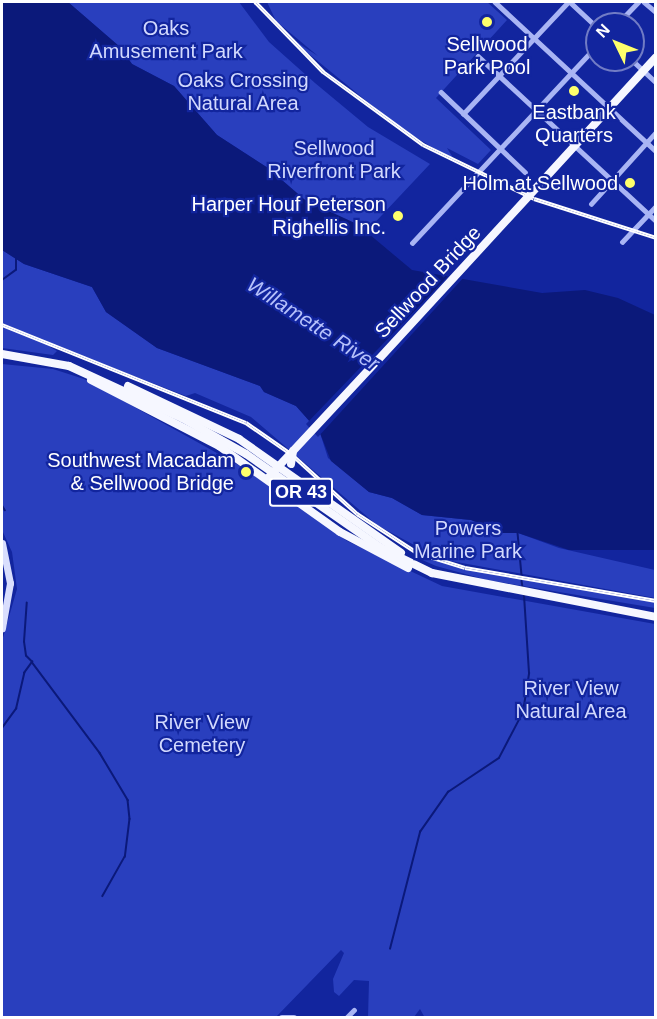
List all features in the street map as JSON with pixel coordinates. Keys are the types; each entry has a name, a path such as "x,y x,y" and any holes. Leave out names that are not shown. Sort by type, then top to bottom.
{"main road":[{"name":"Sellwood Bridge","path":"645,68 656,57"},
{"name":"Sellwood Bridge","path":"268,477 641,72"},
{"name":"OR 43","path":"2,354 52,361 103,380 246,454 381,548 432,573 656,617"},
{"path":"80,371 219,446 268,477 331,526 371,551 413,570 432,573"},
{"path":"103,380 110,379 164,401 238,439 268,457 345,514 432,573"},
{"path":"268,457 292,453 291,468 296,477"},
{"path":"2,543 10,584 2,628"}],"street":[{"path":"496,2 656,152"},
{"path":"463,114 569,2 585,16"},
{"path":"644,2 656,12"},
{"path":"478,56 572,146 656,221"},
{"path":"412,243 585,58"},
{"path":"441,92 525,172"},
{"path":"591,204 610,180 656,132"},
{"path":"622,242 656,206"},
{"path":"346,1017 354,1010"},
{"path":"282,1017 294,1017"}],"green space":[{"path":"68,2 239,2 269,42 315,83 368,127 430,164 366,232 305,200 268,168 217,135 174,86 132,64 120,47"},
{"path":"267,2 487,2 507,20 436,98 491,150 478,164 447,148 455,161 397,126 303,49 295,41 318,56 276,21"},
{"name":"Powers Marine Park","path":"2,250 24,264 92,287 106,312 157,348 260,386 264,392 296,406 320,433 328,458 369,492 392,498 422,515 471,520 503,533 518,533 559,548 655,570 655,598 440,559 377,525 251,417 195,393 186,396 59,347 50,347 57,351 53,355 2,348"},
{"name":"River View Cemetery","path":"2,364 53,369 84,379 242,467 347,541 442,586 655,624 655,1017 425,1018 420,1009 414,1017 368,1017 369,981 354,980 339,996 334,992 333,979 344,953 341,950 276,1017 2,1017 2,641 17,589 12,552 2,530"},
{"path":"421,555 471,570 655,602 655,608 487,580 436,566 420,559"}],"water":[{"name":"Willamette River","path":"2,2 68,2 120,47 132,64 174,86 217,135 268,168 305,200 357,224 412,270 542,293 585,290 618,298 655,315 655,550 569,550 518,533 503,533 471,520 422,515 392,498 369,492 331,461 320,433 296,406 264,392 260,386 157,348 106,312 92,287 24,264 2,250"}],"pier":[{"path":"449,275 465,276 318,437 306,424"}],"waterway":[{"path":"2,280 16,270 16,259"},
{"path":"2,505 5,510"},
{"path":"518,533 522,575"},
{"path":"522,581 523,587"},
{"path":"390,949 420,832 448,792 499,758 523,712 529,673 524,595"},
{"path":"2,728 16,709 24,673 32,662 26,656 24,642 27,603"},
{"path":"32,662 100,753 128,800 130,819 125,857 103,896"}],"railway":[{"path":"255,2 323,72 423,145 534,199 656,238"},
{"path":"2,325 246,423 292,455 357,514 417,553 465,568 656,601"}],"place":[{"name":"Sellwood Park Pool","path":"487,22"},
{"name":"Eastbank Quarters","path":"574,91"},
{"name":"Holm at Sellwood","path":"630,183"},
{"name":"Harper Houf Peterson Righellis Inc.","path":"398,216"},
{"name":"Southwest Macadam & Sellwood Bridge","path":"246,472"}],"park label":[{"name":"Oaks Amusement Park","path":"166,40"},
{"name":"Oaks Crossing Natural Area","path":"243,92"},
{"name":"Sellwood Riverfront Park","path":"334,160"},
{"name":"River View Natural Area","path":"571,700"}]}
